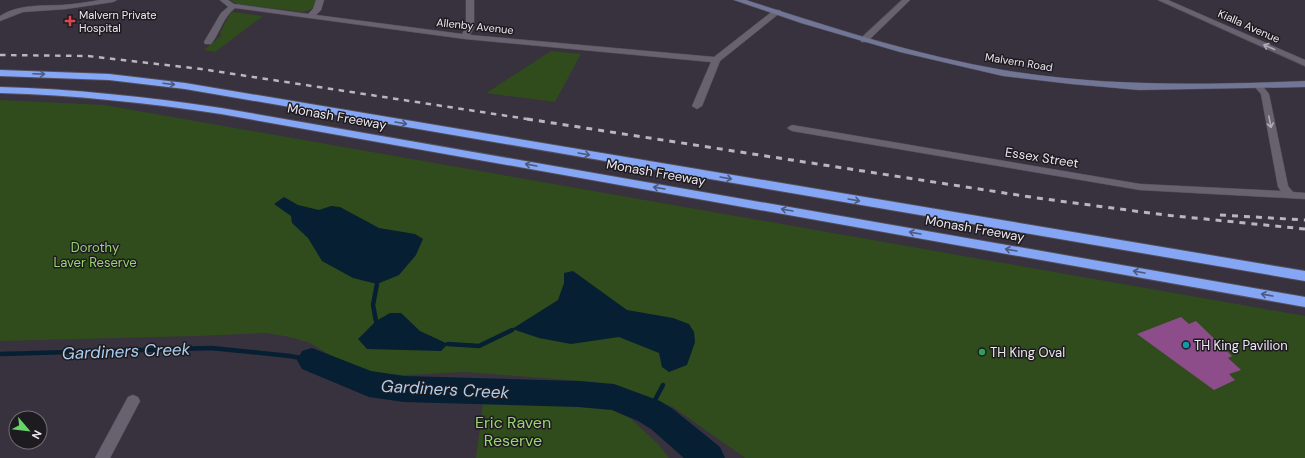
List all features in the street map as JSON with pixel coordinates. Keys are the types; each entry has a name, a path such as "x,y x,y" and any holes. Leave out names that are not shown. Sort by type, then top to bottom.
{"highway":[{"name":"Monash Freeway","path":"0,74 109,77 193,87 1305,276"},
{"name":"Monash Freeway","path":"0,90 57,92 121,97 221,111 1305,302"}],"main road":[{"name":"Malvern Road","path":"738,0 864,40 950,62 1003,73 1057,80 1137,86 1258,86 1305,84"}],"street":[{"path":"0,19 6,14 19,10 82,5 113,0"},
{"name":"Allenby Avenue","path":"224,0 233,6 465,37 716,60"},
{"path":"310,16 317,10 320,0"},
{"path":"465,37 470,27 470,0"},
{"path":"864,40 906,0"},
{"name":"Kialla Avenue","path":"1162,0 1305,63"},
{"path":"208,42 216,33 225,12 233,6"},
{"path":"697,106 716,60 777,12"},
{"path":"1258,86 1265,94 1283,187 1290,196"},
{"name":"Essex Street","path":"792,128 1140,186 1305,196"},
{"path":"102,458 133,401"}],"green space":[{"path":"230,0 316,0 312,9 303,12 238,4"},
{"path":"233,12 263,16 215,52 204,50 222,35 220,33 230,14"},
{"path":"551,51 581,54 555,102 486,93"},
{"name":"Dorothy Laver Reserve","path":"0,100 104,105 1305,316 1305,458 745,458 673,407 624,388 595,382 465,372 404,375 371,373 352,368 310,343 290,337 266,333 0,341"},
{"name":"Eric Raven Reserve","path":"483,404 603,406 630,418 658,444 669,458 476,458"}],"water":[{"path":"284,197 298,205 319,210 331,206 340,207 379,228 415,234 423,239 416,255 399,275 377,284 353,278 322,261 308,238 292,223 291,216 274,204"},
{"path":"573,271 627,310 673,318 689,324 694,332 695,342 687,365 669,372 662,367 659,353 619,337 571,344 539,338 512,329 558,300 564,283 564,273"},
{"path":"390,313 401,313 420,331 448,344 441,351 367,349 358,339 376,321"}],"building":[{"name":"TH King Pavilion","path":"1181,317 1189,324 1196,321 1232,356 1228,358 1241,370 1229,374 1235,380 1214,390 1137,334"}],"waterway":[{"path":"376,321 373,305 377,284"},
{"path":"448,344 479,346 512,330"},
{"name":"Gardiners Creek","path":"0,354 211,348 290,356 312,360"},
{"name":"Gardiners Creek","path":"312,360 369,384 404,389 578,394 614,397 649,411 662,419 708,458"},
{"path":"649,411 663,385"}],"railway":[{"path":"0,55 88,56 201,69 534,120"},
{"path":"527,119 1037,198 1165,215 1305,229"},
{"path":"1220,215 1305,220"}],"place":[{"name":"Malvern Private Hospital","path":"70,21"},
{"name":"TH King Pavilion","path":"1186,345"},
{"name":"TH King Oval","path":"982,352"}]}
